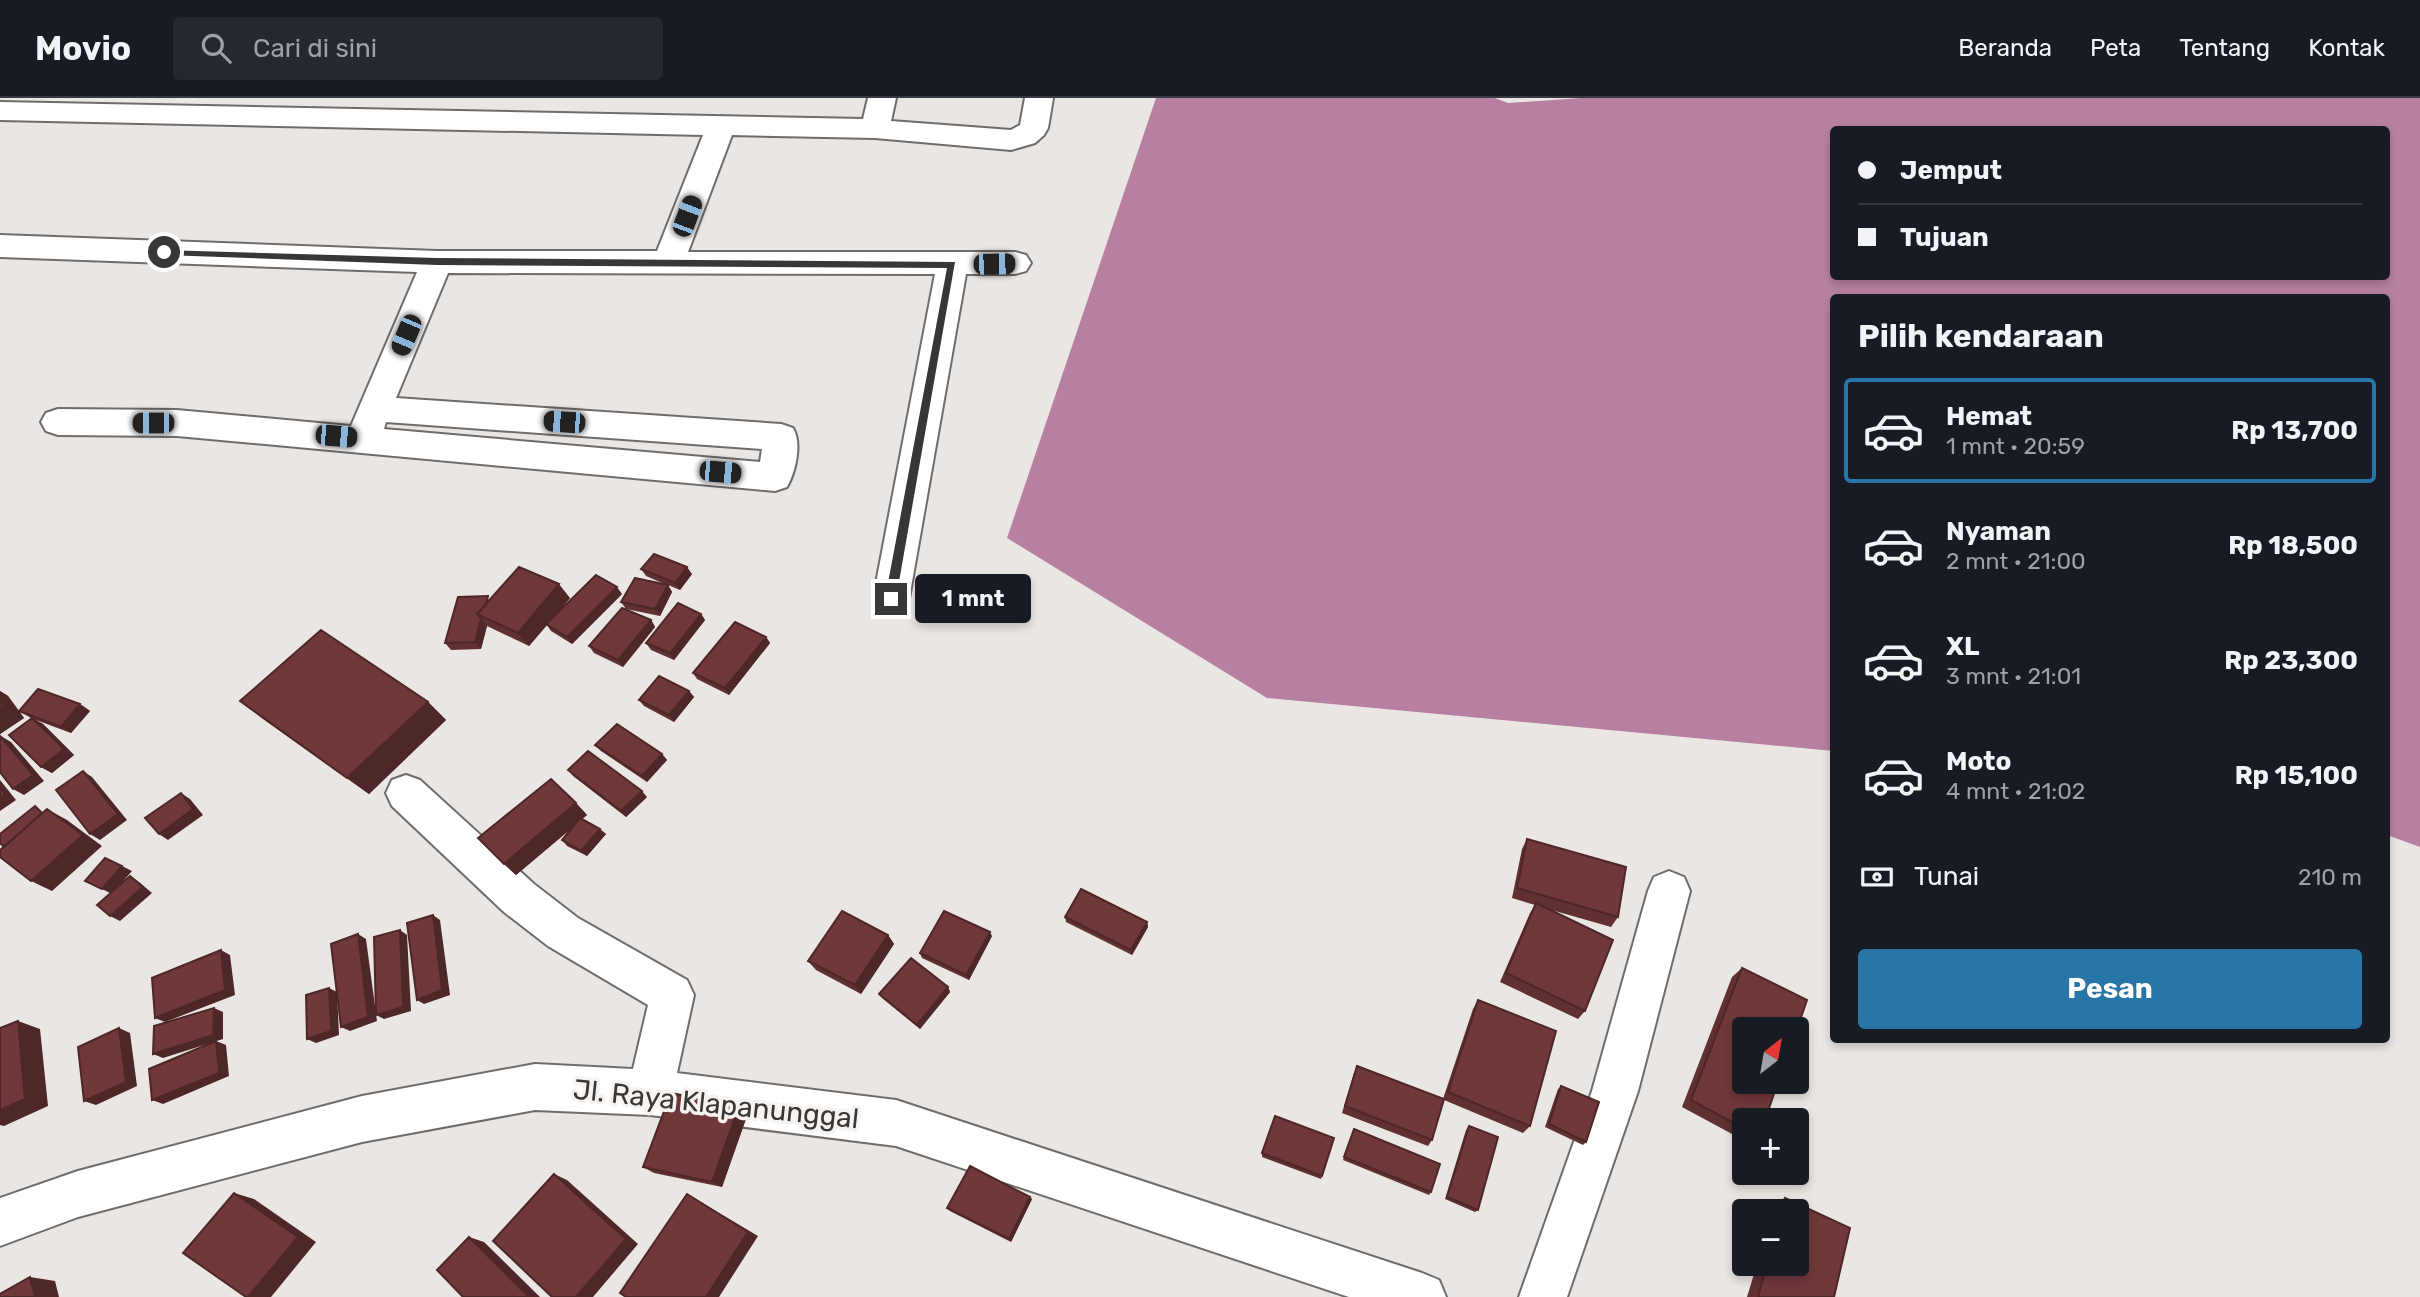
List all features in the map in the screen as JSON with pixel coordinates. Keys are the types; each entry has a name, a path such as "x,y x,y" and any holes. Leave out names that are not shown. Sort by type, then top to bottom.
{"street":[{"path":"646,125 659,98"},
{"path":"669,261 739,98"},
{"path":"876,129 882,98"},
{"path":"0,111 876,129 1012,140 1024,136 1034,128 1039,98"},
{"path":"0,246 437,262 669,261 952,265 1015,263"},
{"path":"369,423 437,262"},
{"path":"891,599 952,265"},
{"path":"58,422 369,423 781,437 775,477 369,423"},
{"path":"406,793 519,898 563,932 672,995 650,1092"},
{"path":"1543,1297 1615,1091 1669,891"},
{"name":"Jl. Raya Klapanunggal","path":"0,1222 78,1194 362,1119 535,1087 650,1092 896,1123 1422,1297"}],"shaded area":[{"path":"1156,98 1495,98 1508,103 1581,98 2420,98 2420,847 2390,836 2390,294 1830,294 1830,751 1267,698 1007,538"}],"building":[{"path":"654,554 687,567 675,583 641,569"},
{"path":"519,567 559,584 518,633 477,614"},
{"path":"596,575 617,587 567,637 546,624"},
{"path":"635,578 668,585 655,609 621,602"},
{"path":"488,596 486,605 477,614 481,619 475,642 445,643 458,597"},
{"path":"678,603 701,614 670,653 646,643"},
{"path":"622,608 651,620 618,660 589,646"},
{"path":"735,622 766,637 725,688 693,673"},
{"path":"321,630 428,702 347,778 240,701"},
{"path":"659,676 689,691 669,715 639,700"},
{"path":"38,689 80,704 61,727 19,711"},
{"path":"32,718 64,749 41,767 9,735"},
{"path":"617,724 662,754 642,776 595,745"},
{"path":"0,736 33,775 13,789 0,772"},
{"path":"588,751 642,791 621,811 568,770"},
{"path":"83,771 118,814 90,834 56,790"},
{"path":"551,779 576,803 504,864 478,838"},
{"path":"181,793 193,809 159,834 145,818"},
{"path":"35,806 42,813 4,847 0,843 0,834"},
{"path":"47,809 83,835 31,881 0,857 0,850"},
{"path":"580,818 600,829 581,851 562,840"},
{"path":"1527,839 1626,867 1618,917 1517,888"},
{"path":"105,858 122,866 102,889 85,881"},
{"path":"130,876 143,887 110,916 97,905"},
{"path":"1081,889 1147,922 1131,950 1065,917"},
{"path":"1536,903 1613,940 1585,1011 1506,973"},
{"path":"842,911 888,935 855,985 808,961"},
{"path":"944,911 990,932 966,975 920,953"},
{"path":"433,915 442,990 417,1000 407,923"},
{"path":"400,930 403,1007 376,1015 374,937"},
{"path":"358,934 368,1017 341,1027 331,944"},
{"path":"221,950 225,990 155,1018 152,978"},
{"path":"911,958 948,987 917,1025 879,994"},
{"path":"1742,968 1807,1000 1801,1017 1732,1017 1732,1094 1774,1094 1769,1108 1732,1108 1732,1122 1691,1100"},
{"path":"329,988 331,1031 307,1039 306,995"},
{"path":"1478,1000 1556,1031 1530,1126 1448,1092"},
{"path":"214,1008 213,1035 153,1054 154,1026"},
{"path":"18,1021 25,1099 0,1110 0,1028"},
{"path":"119,1028 126,1082 84,1101 78,1047"},
{"path":"216,1041 219,1073 152,1100 149,1069"},
{"path":"1357,1066 1444,1099 1432,1140 1345,1106"},
{"path":"1561,1086 1599,1102 1586,1142 1549,1124"},
{"path":"671,1093 739,1106 712,1182 643,1167"},
{"path":"1275,1116 1334,1138 1322,1176 1262,1153"},
{"path":"1469,1126 1498,1137 1478,1210 1447,1197"},
{"path":"1354,1129 1440,1164 1431,1192 1344,1157"},
{"path":"970,1166 1030,1197 1009,1239 947,1208"},
{"path":"554,1174 626,1239 576,1297 552,1297 493,1241"},
{"path":"234,1193 298,1237 248,1297 183,1253"},
{"path":"687,1194 748,1232 706,1297 626,1297 620,1293"},
{"path":"1809,1209 1850,1228 1834,1297 1758,1297 1764,1276 1809,1276"},
{"path":"469,1237 529,1297 463,1297 437,1270"},
{"path":"30,1277 35,1297 0,1297 0,1294"}],"route":[{"path":"164,252 437,262 669,261 952,265 891,599"}]}
